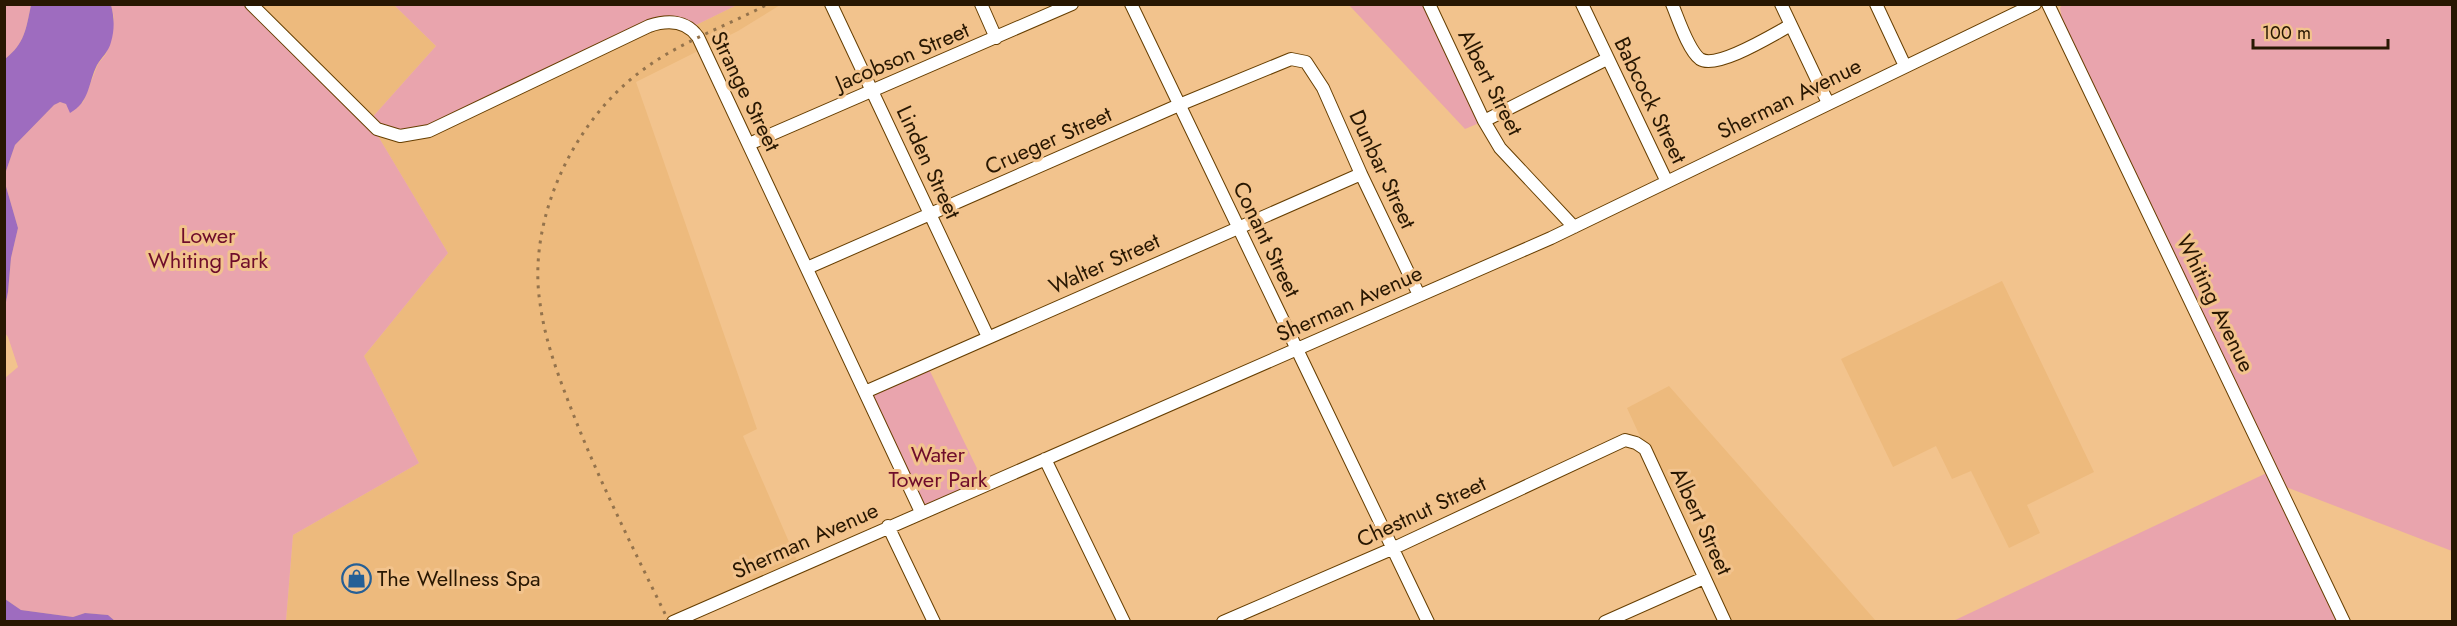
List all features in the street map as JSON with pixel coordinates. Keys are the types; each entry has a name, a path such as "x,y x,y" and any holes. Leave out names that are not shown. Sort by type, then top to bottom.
{"street":[{"name":"Strange Street","path":"251,4 377,129 400,136 429,130 649,26 666,22 679,23 690,28 698,37 921,512"},
{"name":"Linden Street","path":"831,4 988,337"},
{"path":"981,4 996,38"},
{"name":"Jacobson Street","path":"748,144 1072,4"},
{"name":"Conant Street","path":"1131,4 1428,621"},
{"name":"Albert Street","path":"1429,4 1484,121 1500,148 1574,226"},
{"name":"Babcock Street","path":"1582,4 1666,182"},
{"path":"1672,4 1691,48 1699,58 1705,61 1724,59 1791,25"},
{"path":"1781,4 1828,103"},
{"path":"1876,4 1905,66"},
{"name":"Sherman Avenue","path":"673,621 1574,226 2035,4"},
{"name":"Whiting Avenue","path":"2048,4 2344,621"},
{"name":"Crueger Street","path":"807,268 1278,63 1291,59 1306,62"},
{"path":"1484,121 1607,59"},
{"name":"Dunbar Street","path":"1306,62 1323,88 1419,295"},
{"name":"Walter Street","path":"865,392 1361,174"},
{"name":"Chestnut Street","path":"1223,621 1394,548 1625,440 1636,443"},
{"name":"Albert Street","path":"1636,443 1645,449 1725,621"},
{"path":"1045,459 1124,621"},
{"path":"888,526 934,621"},
{"path":"1605,621 1704,578"}],"shaded area":[{"path":"31,5 111,5 113,32 110,45 97,65 88,92 77,109 70,113 66,104 60,102 54,105 15,145 5,174 5,59 21,41"},
{"path":"251,5 394,5 436,46 369,121"},
{"path":"737,5 780,5 738,31 636,82 757,429 743,436 799,565 675,621 286,622 293,535 419,463 364,356 448,253 378,136 377,129 649,26 690,28"},
{"path":"5,183 18,228 11,258 5,307"},
{"path":"2002,281 2094,472 2027,505 2040,533 2009,548 1971,471 1952,479 1936,446 1893,467 1841,359"},
{"path":"1669,386 1876,621 1725,621 1627,408"},
{"path":"5,599 21,610 73,617 85,613 108,615 115,621 5,621"}],"green space":[{"path":"2062,4 2452,5 2452,551 2286,487 2062,19 2060,8"},
{"path":"5,5 31,5 21,41 5,59"},
{"name":"Lower Whiting Park","path":"111,5 251,5 369,121 436,46 394,5 737,5 690,28 673,22 424,133 377,129 378,136 448,253 364,356 419,463 293,535 286,621 115,621 108,615 85,613 73,617 21,610 5,599 5,378 18,367 5,333 5,307 11,258 18,228 5,183 5,174 15,145 54,105 60,102 66,104 71,112 83,102 98,64 106,54 114,18"},
{"path":"1349,5 1429,5 1484,121 1465,129"},
{"name":"Water Tower Park","path":"927,365 985,485 921,512 865,392"},
{"path":"2273,470 2344,622 1951,622"}],"railway":[{"path":"669,622 594,464 557,371 545,331 540,303 538,271 541,239 548,207 575,145 616,93 640,72 670,52 768,4"}],"place":[{"name":"The Wellness Spa","path":"356,578"}]}
